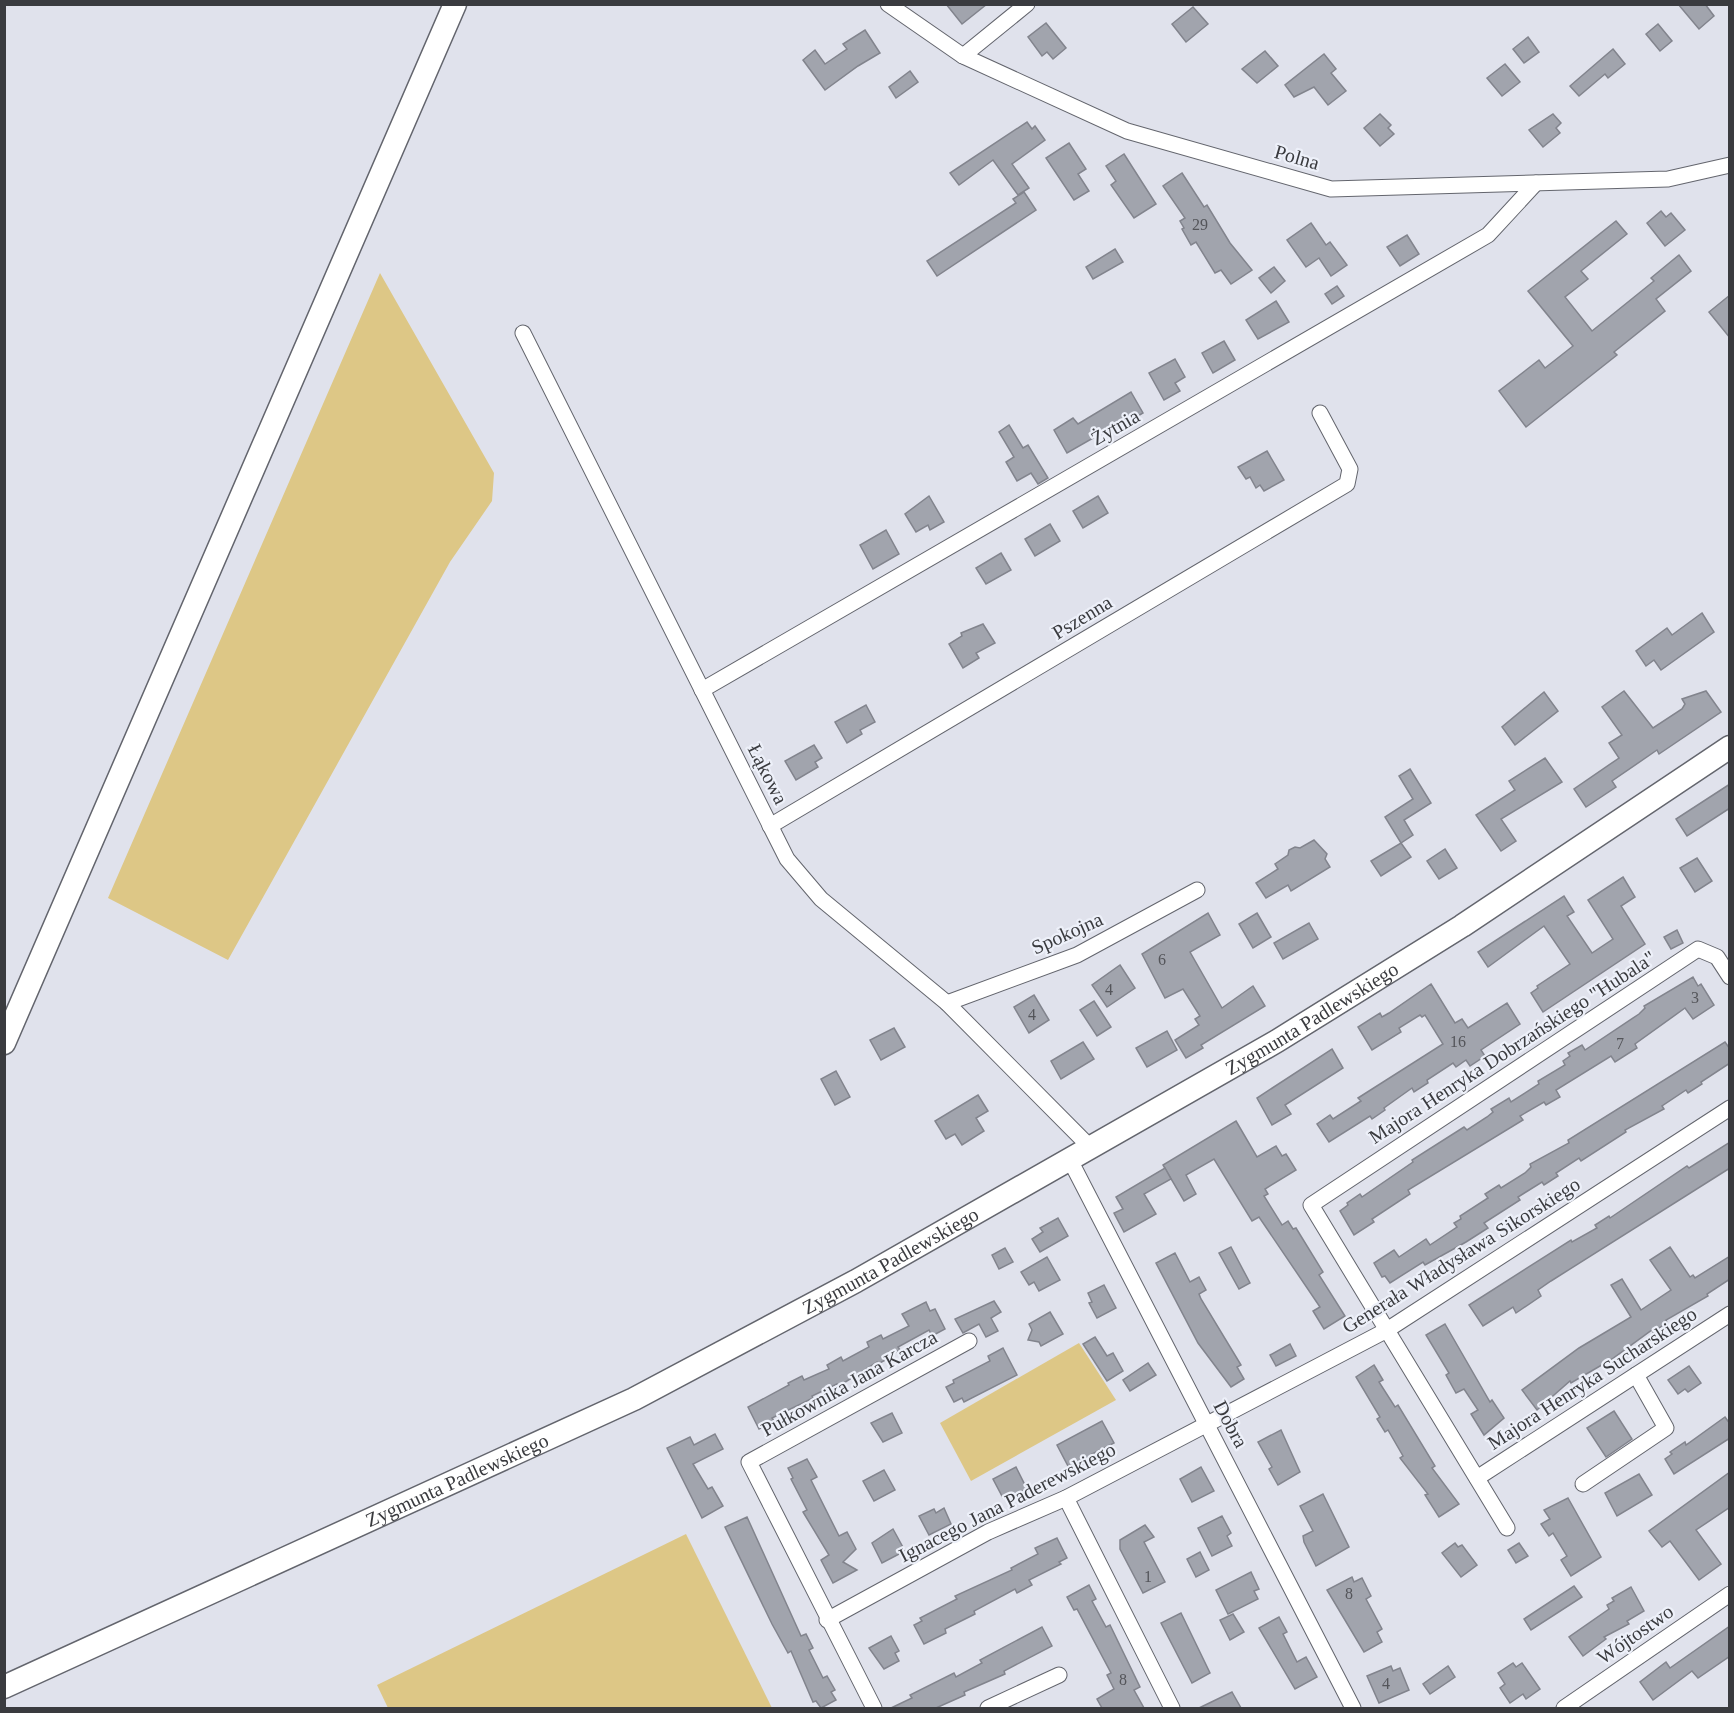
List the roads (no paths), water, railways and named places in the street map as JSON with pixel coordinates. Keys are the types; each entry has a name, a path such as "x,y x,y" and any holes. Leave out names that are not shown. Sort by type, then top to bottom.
{"street":[{"path":"4,1043 455,4"},
{"name":"Polna","path":"888,4 963,56 1127,131 1331,189 1668,179 1730,165"},
{"path":"963,56 1027,4"},
{"name":"Żytnia","path":"702,690 1488,235 1536,183"},
{"name":"Łąkowa","path":"523,333 787,859 821,899 948,1003 1090,1147"},
{"name":"Pszenna","path":"770,826 1347,484 1350,469 1320,412"},
{"name":"Zygmunta Padlewskiego","path":"4,1687 634,1399 856,1281 1277,1041 1462,926 1730,747"},
{"name":"Spokojna","path":"948,1003 1077,956 1197,890"},
{"name":"Majora Henryka Dobrzańskiego \"Hubala\"","path":"1387,1330 1311,1204 1698,949 1718,957 1730,977"},
{"name":"Generała Władysława Sikorskiego","path":"1207,1424 1387,1330 1730,1108"},
{"name":"Dobra","path":"1070,1160 1353,1708"},
{"name":"Majora Henryka Sucharskiego","path":"1477,1478 1730,1314"},
{"path":"1387,1330 1507,1528"},
{"name":"Pułkownika Jana Karcza","path":"827,1620 749,1462 969,1341"},
{"path":"1582,1484 1666,1428 1636,1375"},
{"name":"Ignacego Jana Paderewskiego","path":"827,1620 988,1532 1066,1498 1207,1424"},
{"path":"1066,1498 1172,1708"},
{"name":"Wójtostwo","path":"1563,1708 1730,1594"},
{"path":"827,1620 874,1708"},
{"path":"988,1708 1059,1674"}]}
